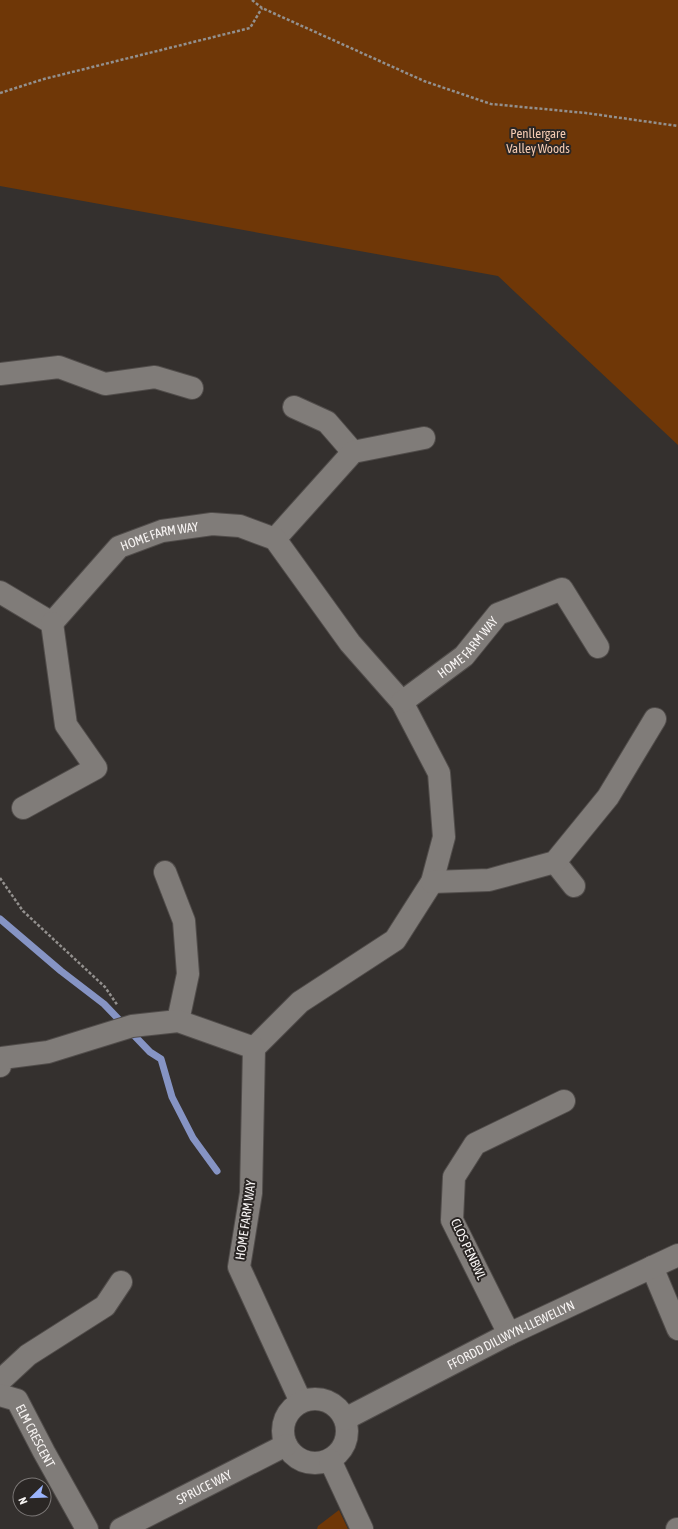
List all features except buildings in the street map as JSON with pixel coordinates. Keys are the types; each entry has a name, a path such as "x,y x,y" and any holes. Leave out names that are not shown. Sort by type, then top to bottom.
{"street":[{"path":"0,374 59,367 105,384 155,376 192,388"},
{"path":"294,407 327,422 353,452"},
{"path":"1,1060 48,1052 132,1026 178,1021 254,1048 300,1002 395,940 432,882 444,837 439,773 402,702 350,643 275,539 353,452 424,438"},
{"name":"HOME FARM WAY","path":"52,623 119,546 162,531 212,524 240,526 275,539"},
{"name":"HOME FARM WAY","path":"402,702 464,656 498,614 562,589 598,647"},
{"path":"0,592 52,623 66,725 96,768 23,808"},
{"path":"432,882 489,880 555,862 608,797 655,719"},
{"path":"555,862 574,886"},
{"path":"165,872 184,921 188,974 178,1021"},
{"name":"HOME FARM WAY","path":"254,1048 251,1193 239,1267 301,1402"},
{"name":"CLOS PENBWL","path":"510,1334 452,1220 454,1177 475,1144 564,1101"},
{"name":"FFORDD DILLWYN-LLEWELLYN","path":"345,1419 510,1334 678,1255"},
{"path":"652,1267 678,1329"},
{"path":"0,1381 28,1355 105,1306 121,1282"},
{"name":"ELM CRESCENT","path":"0,1395 17,1400 87,1529"},
{"path":"311,1399 322,1400 339,1410 345,1419 347,1437 344,1446 338,1454 330,1460 316,1463 300,1460 292,1454 286,1445 284,1426 287,1416 293,1408 301,1402 311,1399"},
{"name":"SPRUCE WAY","path":"121,1529 286,1445"},
{"path":"330,1460 362,1529"}],"path":[{"path":"252,0 262,8 424,81 491,104 586,113 678,126"},
{"path":"0,93 44,79 250,28 262,8"},
{"path":"0,878 24,910 105,987 132,1026"}],"green space":[{"name":"Penllergare Valley Woods","path":"0,0 678,0 678,445 498,276 0,186"},
{"path":"339,1510 348,1529 317,1529 318,1526"}],"waterway":[{"path":"0,919 61,971 104,1004 150,1052 161,1059 172,1097 193,1138 217,1171"}]}
